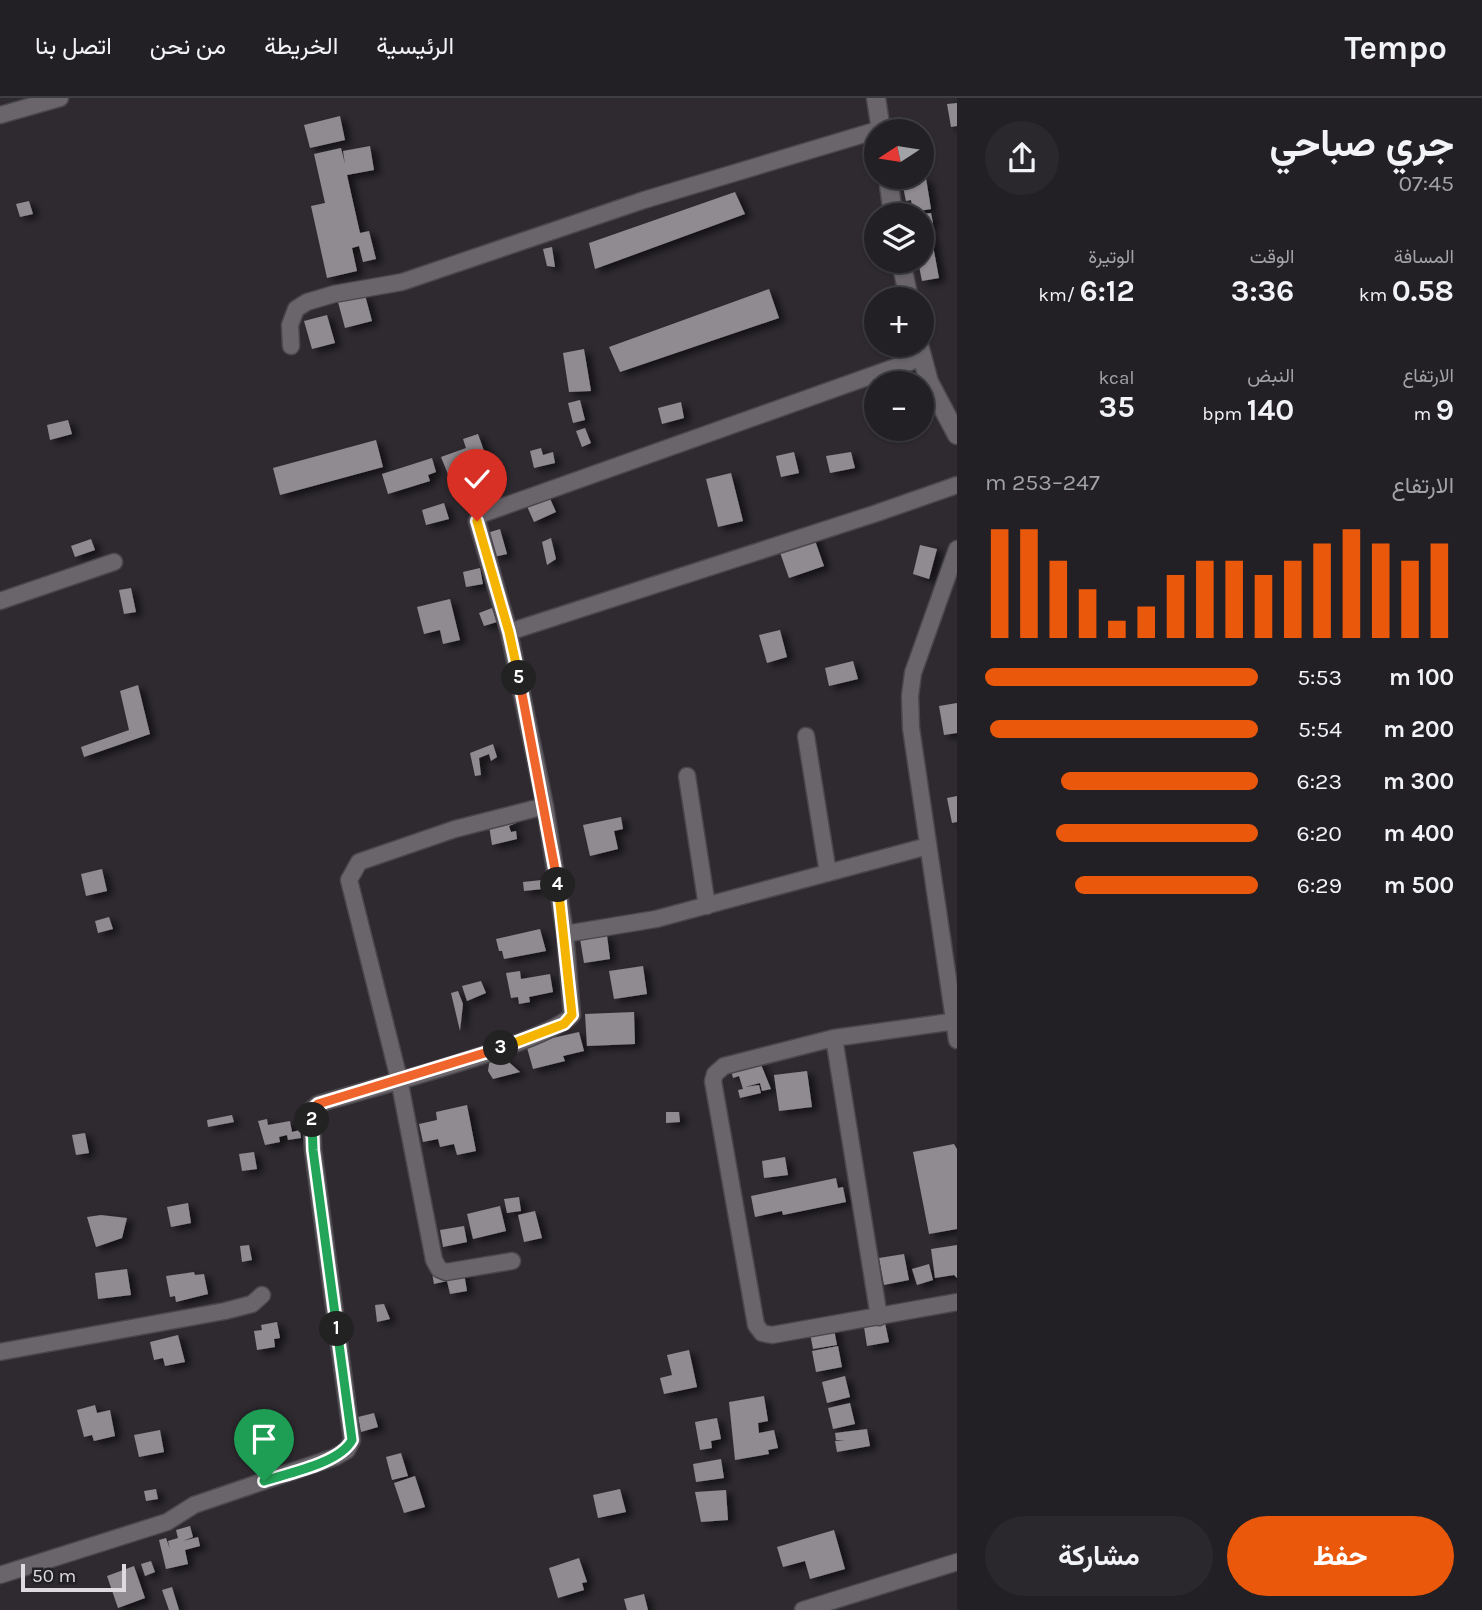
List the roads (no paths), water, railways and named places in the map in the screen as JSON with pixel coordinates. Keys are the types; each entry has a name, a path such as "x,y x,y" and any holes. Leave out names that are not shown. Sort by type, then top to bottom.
{"street":[{"path":"0,116 60,98"},
{"path":"876,98 879,119"},
{"path":"291,346 290,325 296,309 307,302 334,293 402,282 644,200 864,135"},
{"path":"0,1575 167,1522 194,1505 335,1457 347,1450 352,1440 313,1150 311,1110 318,1104 522,1041 564,1024 572,1015 565,934 545,806 509,632 477,521 482,514 904,357"},
{"path":"922,357 929,382 957,435"},
{"path":"509,632 957,485"},
{"path":"957,549 913,673 910,696 928,846 957,1040"},
{"path":"0,601 114,562"},
{"path":"806,736 828,873"},
{"path":"687,776 707,906"},
{"path":"512,1261 446,1272 439,1269 434,1260 399,1079 350,874 359,862 395,849 455,829 545,806"},
{"path":"565,934 656,919 928,846"},
{"path":"955,1021 834,1038 724,1066 715,1073 713,1082 756,1325 762,1333 772,1335 957,1303"},
{"path":"834,1038 878,1317"},
{"path":"0,1352 225,1311 252,1304 262,1295"},
{"path":"803,1610 957,1562"}]}
